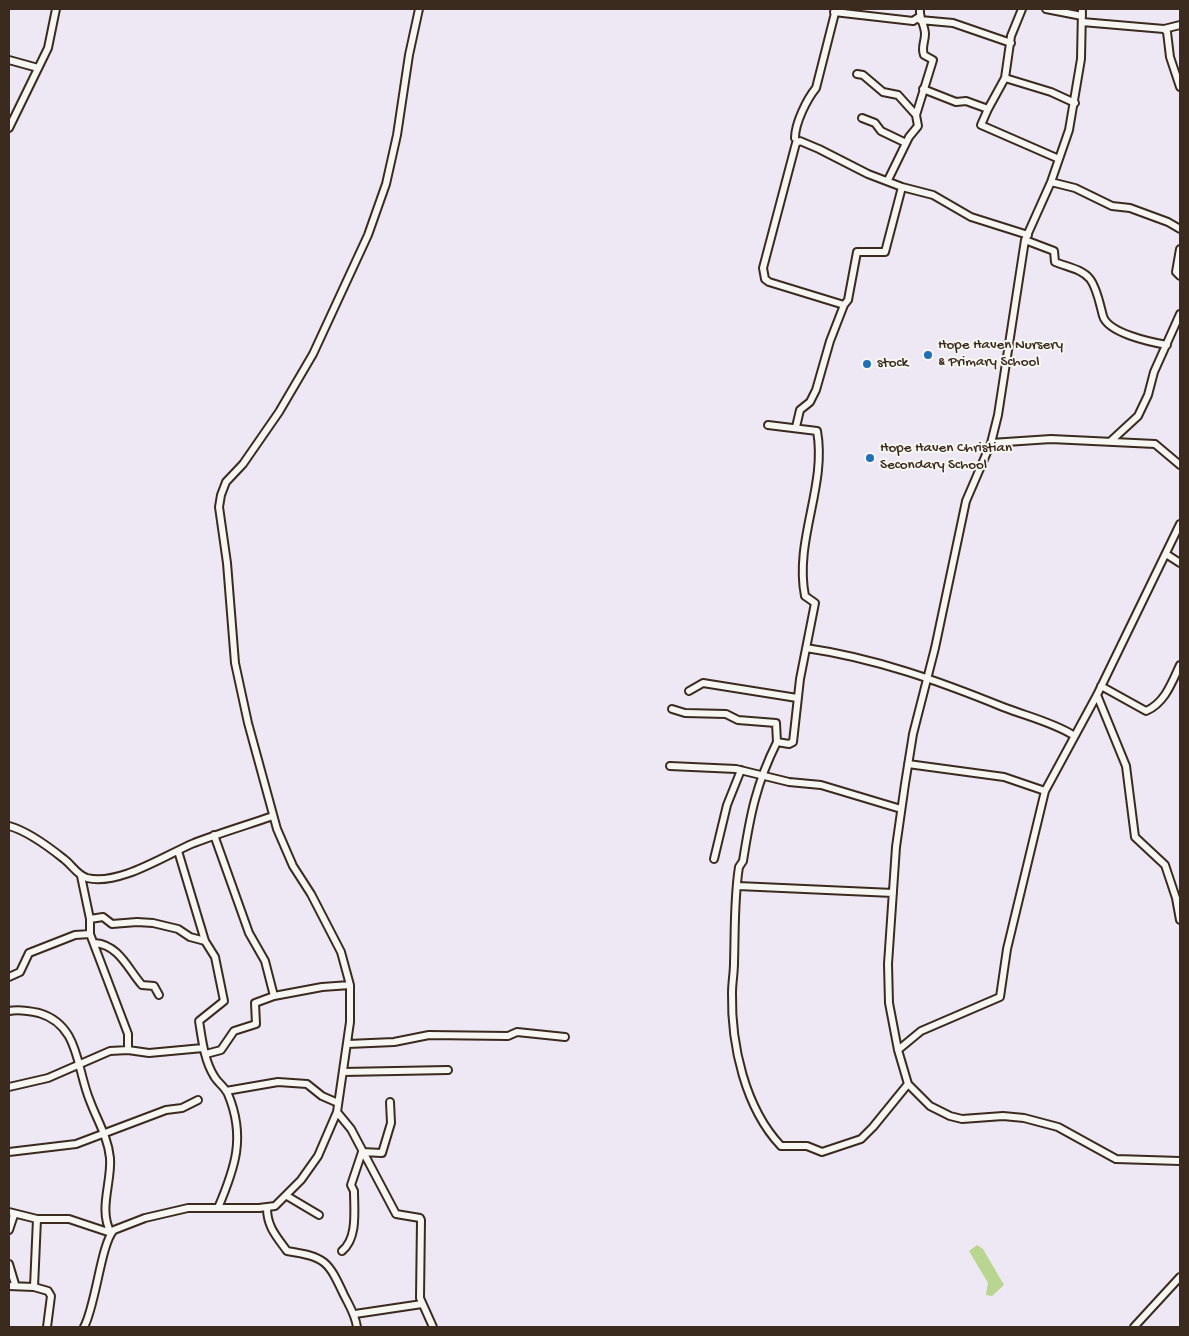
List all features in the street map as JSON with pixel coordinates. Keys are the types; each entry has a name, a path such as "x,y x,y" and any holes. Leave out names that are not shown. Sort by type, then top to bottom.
{"street":[{"path":"9,128 48,48 56,9"},
{"path":"9,1230 12,1213 37,1219 69,1219 111,1233 128,1224 169,1211 188,1208 267,1208 275,1206 287,1196 318,1156 337,1112 348,1044 350,985 341,952 311,894 292,866 273,816 248,723 235,663 227,563 219,508 226,482 243,464 279,412 313,354 368,235 386,184 397,135 408,56 419,9"},
{"path":"888,180 906,143 918,126 916,115 933,60 924,55 922,50 925,32 920,18 920,9"},
{"path":"1022,9 1011,43 1004,78 980,125 1059,159"},
{"path":"1046,9 1164,29 1180,25"},
{"path":"794,138 795,130 809,96 816,88 835,10 913,21 920,18 953,22 1011,43"},
{"path":"1082,16 1081,59 1069,130 1052,182 1027,237 1018,273 1003,391 991,443 966,501 908,764 901,809 893,893 888,984 898,1050 908,1084 930,1106 950,1116 962,1119 1003,1116 1024,1118 1058,1127 1116,1159 1180,1161"},
{"path":"1164,29 1167,32 1170,58 1180,87"},
{"path":"9,60 38,68"},
{"path":"857,74 863,75 882,92 898,95 916,115"},
{"path":"1004,78 1051,92 1075,103"},
{"path":"923,89 956,102 966,101 988,109"},
{"path":"862,118 875,123 881,131 906,143"},
{"path":"844,305 769,282 765,279 763,268 770,237 794,146 800,141 868,174 888,180 902,187 933,195 971,216 1049,247 1054,251 1055,262 1082,272 1091,280 1103,316 1111,327 1122,333 1167,345"},
{"path":"1052,182 1075,188 1106,204 1130,208 1168,222 1180,229"},
{"path":"796,427 800,410 810,402 816,390 830,341 844,305 848,300 857,252 885,252 902,187"},
{"path":"1180,249 1176,272 1180,276"},
{"path":"1112,440 1138,416 1148,395 1154,372 1180,314"},
{"path":"768,426 816,429 819,438 817,474 804,538 804,592 805,596 815,603 806,648 792,742 789,744 777,742"},
{"path":"991,443 1051,439 1112,440 1155,444 1173,456 1180,465"},
{"path":"898,1050 921,1031 1000,997 1007,949 1045,791 1073,735 1097,695 1180,524"},
{"path":"1166,554 1180,563"},
{"path":"806,648 900,668 1059,727 1073,735"},
{"path":"1101,686 1146,711 1152,708 1171,686 1180,665"},
{"path":"689,691 703,683 798,698"},
{"path":"1097,695 1126,766 1135,837 1165,865 1176,898 1180,920"},
{"path":"672,709 685,713 726,714 738,720 776,723 777,742 761,775 753,802 743,861 739,867 732,993 734,1022 744,1076 758,1113 769,1133 781,1146 807,1146 822,1152 839,1147 860,1139 867,1133 908,1084"},
{"path":"908,764 1004,777 1045,791"},
{"path":"670,766 741,770 789,782 821,785 901,809"},
{"path":"714,859 727,805 741,770"},
{"path":"9,826 19,830 64,860 81,876 102,878 135,871 214,835 273,816"},
{"path":"214,835 249,933 264,961 274,996"},
{"path":"178,851 205,941 215,958 224,1001 199,1021 204,1051 214,1077 226,1091 239,1136 234,1165 218,1208"},
{"path":"81,876 90,919 90,934 128,1034 128,1050"},
{"path":"738,886 893,893"},
{"path":"90,919 103,917 112,924 153,923 178,929 190,936 205,941"},
{"path":"9,977 20,972 29,953 74,935 90,934"},
{"path":"95,943 102,943 122,957 142,985 154,986 159,995"},
{"path":"9,1087 48,1078 80,1062 110,1051 128,1050 149,1053 221,1050 234,1030 256,1024 255,1003 274,996 322,987 350,985"},
{"path":"9,1011 33,1012 52,1017 72,1042 80,1062 89,1100 105,1135 111,1169 106,1205 107,1227 111,1233 89,1318 84,1327"},
{"path":"348,1044 394,1042 429,1035 508,1036 517,1032 566,1037"},
{"path":"343,1072 448,1070"},
{"path":"226,1091 278,1082 307,1084 322,1096 338,1103"},
{"path":"9,1152 76,1144 105,1135 161,1112 182,1108 198,1100"},
{"path":"362,1152 382,1153 391,1123 390,1102"},
{"path":"337,1112 351,1129 396,1214 420,1218 421,1220 419,1273 422,1304 433,1327"},
{"path":"342,1251 349,1245 352,1236 354,1190 351,1185 362,1152"},
{"path":"287,1196 318,1216"},
{"path":"267,1208 267,1219 273,1232 287,1252 310,1256 331,1267 355,1314 357,1327"},
{"path":"34,1287 37,1219"},
{"path":"9,1264 12,1285 34,1287 48,1291 51,1296 46,1327"},
{"path":"1134,1327 1180,1277"},
{"path":"355,1314 422,1304"}],"green space":[{"path":"977,1245 983,1249 1004,1285 992,1296 986,1295 988,1283 969,1251"}],"place":[{"name":"Hope Haven Nursery & Primary School","path":"928,355"},
{"name":"stock","path":"867,364"},
{"name":"Hope Haven Christian Secondary School","path":"870,458"}]}
